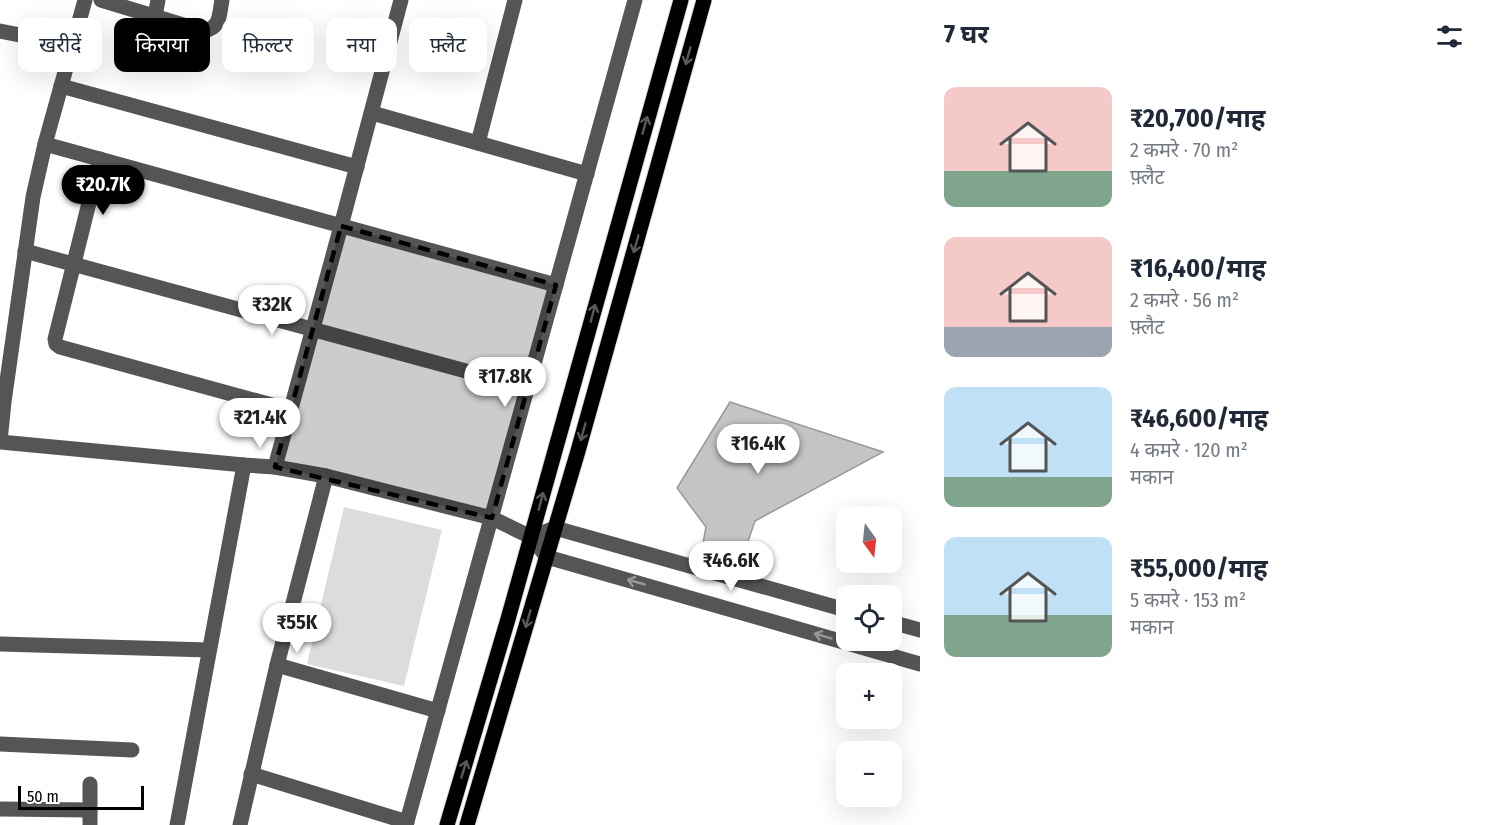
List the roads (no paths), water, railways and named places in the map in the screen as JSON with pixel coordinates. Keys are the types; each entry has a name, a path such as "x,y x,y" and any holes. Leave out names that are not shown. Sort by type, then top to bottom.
{"main road":[{"path":"447,825 505,630 681,0"},
{"path":"467,825 581,439 704,0"}],"street":[{"path":"80,18 85,0"},
{"path":"101,0 203,31 215,27 222,0"},
{"path":"155,16 158,0"},
{"path":"275,467 401,0"},
{"path":"478,143 515,0"},
{"path":"251,774 406,824 635,0"},
{"path":"0,31 18,34"},
{"path":"65,72 33,197 2,401 0,441 275,467 326,476 492,518 531,537 546,557 920,664"},
{"path":"61,86 357,167"},
{"path":"372,113 587,174"},
{"path":"45,144 556,285"},
{"path":"100,159 55,339 57,346 290,410"},
{"path":"25,251 528,388"},
{"path":"177,825 244,465"},
{"path":"240,825 277,665 326,476"},
{"path":"531,537 555,528 836,607"},
{"path":"902,625 920,630"},
{"path":"0,644 209,650"},
{"path":"277,665 438,711"},
{"path":"0,744 132,750"},
{"path":"0,809 90,818 90,783"}]}
